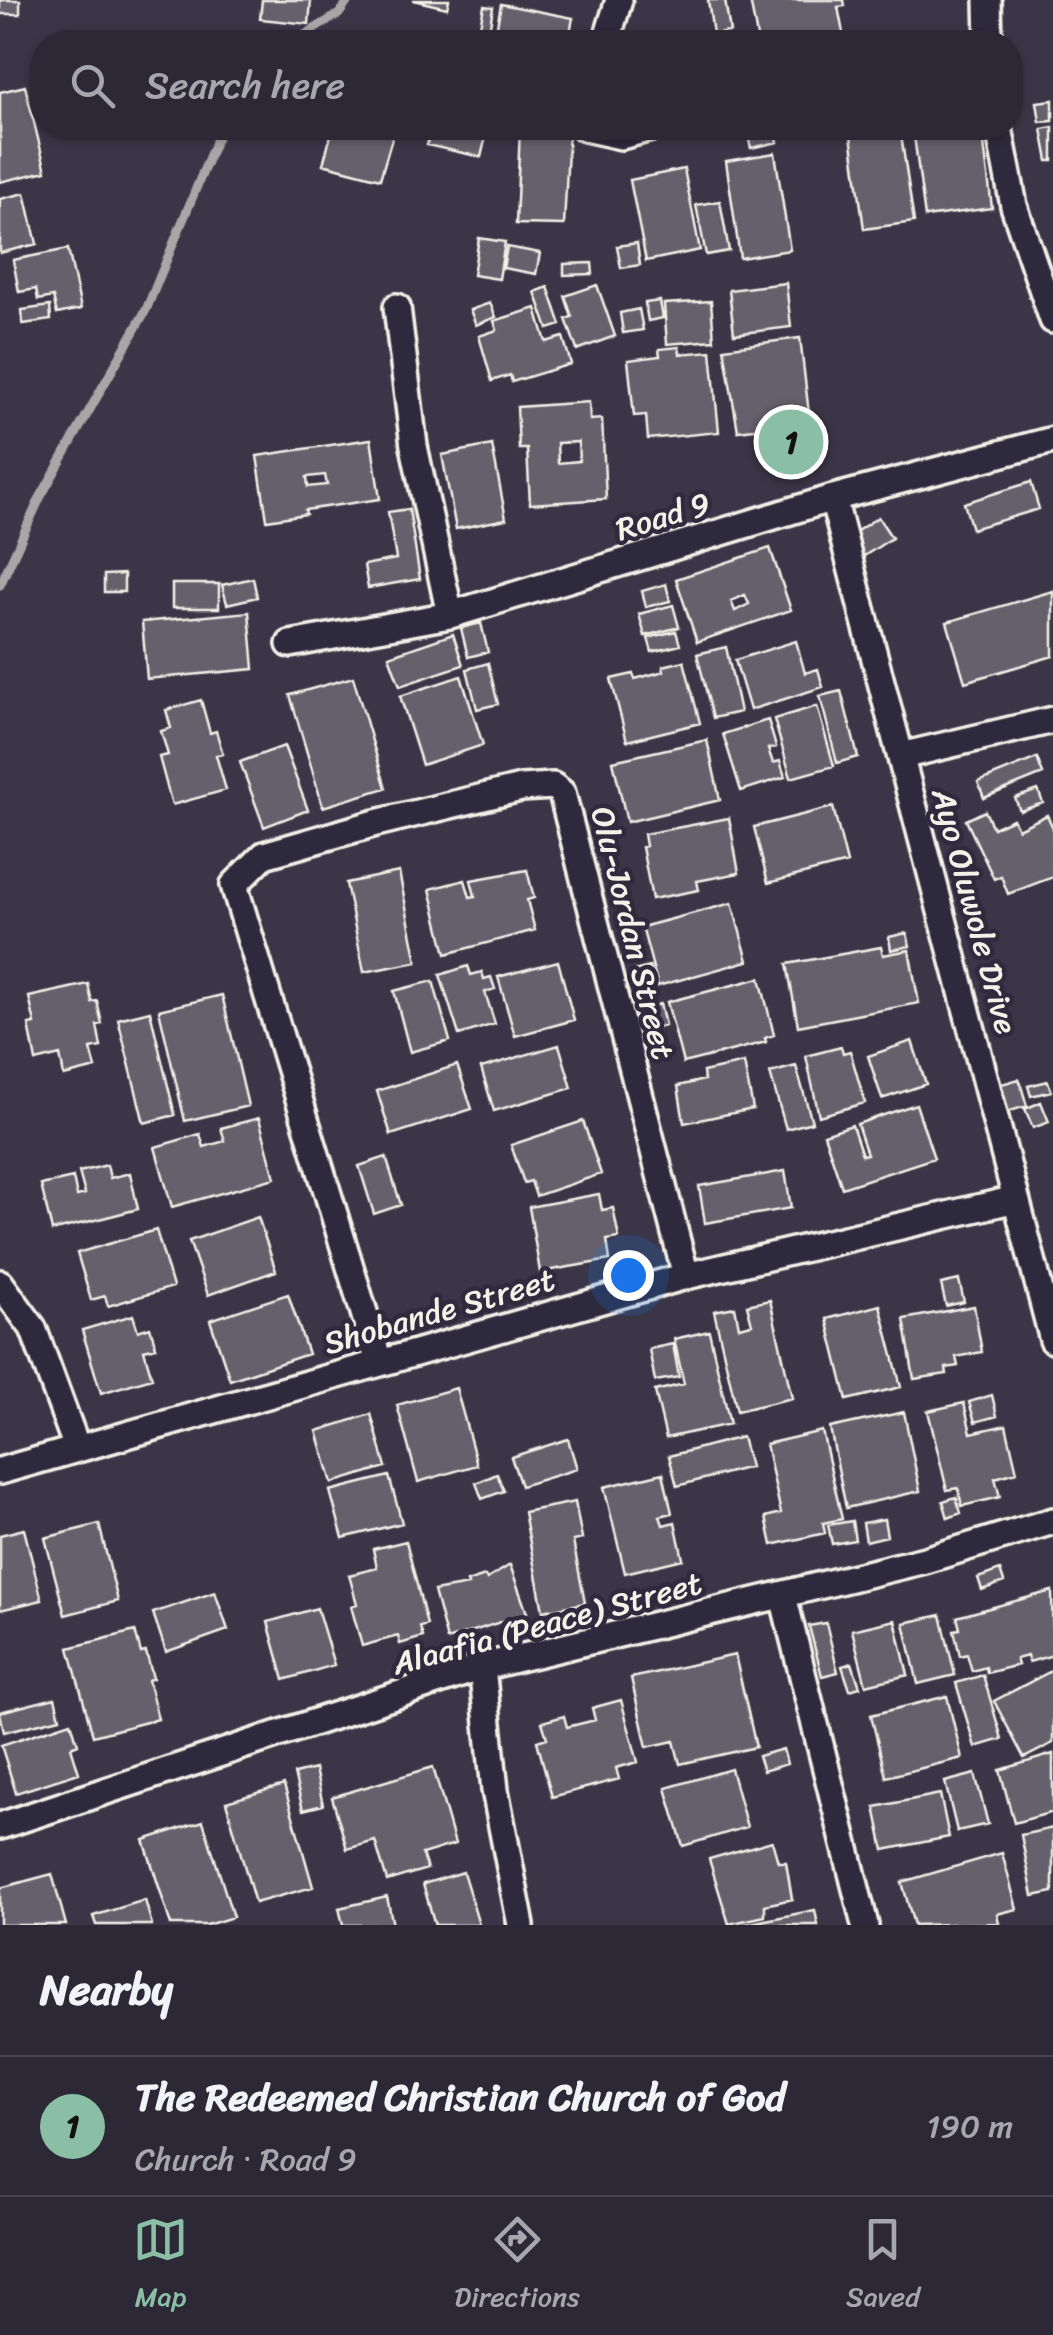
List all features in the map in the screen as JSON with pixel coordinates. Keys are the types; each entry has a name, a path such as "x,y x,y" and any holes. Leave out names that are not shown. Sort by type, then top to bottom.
{"street":[{"path":"610,30 620,0"},
{"path":"988,0 989,30"},
{"path":"1001,140 1014,206 1053,320"},
{"path":"397,308 414,446 450,615"},
{"name":"Road 9","path":"290,644 450,615 833,498 1053,440"},
{"name":"Ayo Oluwole Drive","path":"833,498 1053,1340"},
{"path":"901,756 1053,720"},
{"name":"Olu-Jordan Street","path":"379,1362 234,885 264,855 376,823 521,788 553,786 562,793 686,1276"},
{"name":"Shobande Street","path":"0,1471 686,1276 1016,1199"},
{"path":"0,1283 33,1328 78,1448"},
{"name":"Alaafia (Peace) Street","path":"0,1826 482,1667 926,1560 1053,1520"},
{"path":"783,1596 865,1925"},
{"path":"482,1667 494,1790 522,1925"}],"building":[{"path":"0,0 20,0 20,14 0,14"},
{"path":"262,0 311,0 309,24 260,19"},
{"path":"413,0 449,0 447,8"},
{"path":"708,0 725,0 730,30 712,30"},
{"path":"750,0 844,0 845,6 838,7 842,30 756,30"},
{"path":"501,4 573,18 570,30 496,30"},
{"path":"484,6 493,7 489,30 479,30"},
{"path":"25,86 30,106 30,140 38,140 46,171 0,182 0,92"},
{"path":"1053,100 1053,121 1040,122 1037,102"},
{"path":"1053,127 1053,161 1048,161 1042,129"},
{"path":"330,140 391,140 380,179 323,164"},
{"path":"428,140 485,140 481,157 427,145"},
{"path":"520,140 568,140 564,225 516,224"},
{"path":"749,140 778,142 751,148"},
{"path":"852,140 902,140 914,222 864,229"},
{"path":"915,140 984,140 992,208 925,217"},
{"path":"775,153 790,250 740,258 726,161"},
{"path":"684,169 700,250 646,261 630,180"},
{"path":"25,193 37,244 0,253 0,199"},
{"path":"720,201 729,251 706,255 696,205"},
{"path":"479,238 505,242 499,279 473,275"},
{"path":"637,243 640,265 621,268 617,246"},
{"path":"507,247 540,253 536,274 503,268"},
{"path":"68,249 81,309 57,314 53,297 38,300 36,289 19,292 13,260"},
{"path":"592,263 593,274 564,275 564,264"},
{"path":"786,283 791,327 734,334 729,290"},
{"path":"597,285 615,336 577,350 566,319 572,317 565,296"},
{"path":"548,287 561,325 548,329 535,292"},
{"path":"660,301 663,318 648,321 645,303"},
{"path":"711,301 714,340 667,344 664,304"},
{"path":"490,303 496,317 476,325 470,310"},
{"path":"50,306 51,320 23,324 22,310"},
{"path":"536,308 546,342 563,337 571,364 512,382 510,375 492,381 479,336 497,330 494,321"},
{"path":"639,309 643,330 623,333 620,313"},
{"path":"800,338 810,422 738,431 724,348"},
{"path":"679,347 680,354 711,351 719,432 648,439 646,415 634,416 628,360 660,356 659,349"},
{"path":"589,402 590,420 602,419 606,499 530,504 527,449 519,449 517,407","holes":["578,442 579,461 558,463 557,443"]},
{"path":"371,439 380,499 267,520 257,456","holes":["325,475 327,485 308,487 307,477"]},
{"path":"492,445 506,519 456,529 442,455"},
{"path":"1031,482 1039,509 972,529 964,503"},
{"path":"409,509 420,579 368,588 364,565 396,559 388,512"},
{"path":"878,517 892,538 864,556 851,535"},
{"path":"770,548 791,610 697,642 676,579","holes":["745,595 749,604 735,611 731,601"]},
{"path":"124,574 124,592 104,592 104,575"},
{"path":"253,578 257,597 227,604 222,585"},
{"path":"172,584 219,584 219,608 172,608"},
{"path":"666,584 670,601 646,607 642,591"},
{"path":"1053,591 1053,656 965,682 947,622"},
{"path":"673,605 679,627 645,636 639,614"},
{"path":"249,612 254,669 147,679 142,622"},
{"path":"481,623 488,652 468,657 461,628"},
{"path":"676,631 680,645 652,652 648,638"},
{"path":"453,634 463,665 400,686 389,656"},
{"path":"796,641 805,673 818,669 823,687 750,710 735,660"},
{"path":"726,647 740,712 713,718 697,654"},
{"path":"684,661 700,723 627,741 611,679 633,674 635,679"},
{"path":"488,663 498,704 477,709 467,669"},
{"path":"461,676 483,745 422,765 400,696"},
{"path":"353,677 386,788 323,807 290,695"},
{"path":"841,691 858,757 837,763 820,696"},
{"path":"201,700 210,733 216,731 223,754 216,755 226,790 172,805 159,757 168,755 161,731 171,728 166,710"},
{"path":"817,706 834,766 791,778 774,719"},
{"path":"768,720 776,747 768,749 773,763 780,761 785,777 741,791 723,734"},
{"path":"707,740 720,800 627,822 613,761"},
{"path":"284,746 308,810 264,827 240,762"},
{"path":"1037,758 1043,774 984,798 978,782"},
{"path":"1038,790 1043,803 1020,811 1015,798"},
{"path":"833,807 847,863 768,883 754,827"},
{"path":"985,811 993,828 1013,819 1018,829 1047,815 1053,828 1053,877 1008,894 1001,876 994,879 966,820"},
{"path":"729,818 739,873 697,881 699,890 652,899 642,847 646,846 644,834"},
{"path":"527,870 534,898 527,900 535,930 446,954 430,889 465,880 470,897 475,896 471,880"},
{"path":"399,872 417,962 364,972 346,883"},
{"path":"732,903 748,961 658,986 642,927"},
{"path":"907,933 910,946 891,950 889,937"},
{"path":"881,947 883,955 909,950 919,1003 798,1026 787,964"},
{"path":"558,961 574,1020 515,1036 498,977"},
{"path":"468,966 471,975 482,972 484,979 491,977 495,989 485,992 495,1024 459,1035 440,975"},
{"path":"650,967 653,985 638,988 634,971"},
{"path":"760,978 774,1035 765,1038 766,1042 683,1063 667,1002"},
{"path":"433,981 450,1041 410,1052 394,991"},
{"path":"88,984 102,1024 97,1025 101,1047 91,1049 96,1068 64,1076 60,1055 36,1061 29,1025 35,1024 29,997"},
{"path":"222,995 248,1106 185,1121 159,1010"},
{"path":"660,1004 665,1025 649,1030 643,1009"},
{"path":"150,1011 175,1115 144,1123 118,1019"},
{"path":"912,1041 926,1084 882,1099 868,1056"},
{"path":"559,1045 572,1088 494,1111 481,1068"},
{"path":"841,1047 843,1053 850,1051 865,1103 819,1116 806,1056"},
{"path":"744,1063 753,1109 684,1123 678,1086 704,1080 703,1072"},
{"path":"457,1065 472,1109 391,1135 377,1091"},
{"path":"796,1066 812,1122 786,1129 770,1073"},
{"path":"1019,1079 1027,1106 1007,1112 998,1085"},
{"path":"1048,1081 1051,1091 1031,1096 1028,1086"},
{"path":"1041,1102 1049,1122 1033,1128 1025,1109"},
{"path":"916,1104 934,1158 842,1188 824,1134 852,1125 862,1155 867,1154 857,1124"},
{"path":"259,1118 275,1178 172,1207 155,1147 200,1134 204,1147 225,1141 221,1128"},
{"path":"583,1121 601,1174 536,1196 531,1181 524,1183 511,1145"},
{"path":"386,1157 401,1205 374,1214 359,1166"},
{"path":"107,1165 110,1178 130,1173 138,1209 52,1231 41,1185 73,1178 77,1196 85,1194 79,1172"},
{"path":"785,1171 791,1208 705,1223 699,1186"},
{"path":"599,1194 602,1210 613,1208 619,1238 607,1240 610,1260 540,1272 529,1207"},
{"path":"258,1217 276,1271 208,1295 189,1241"},
{"path":"156,1230 173,1287 108,1306 105,1296 91,1300 77,1253"},
{"path":"959,1280 964,1302 946,1306 941,1284"},
{"path":"288,1294 308,1354 230,1380 210,1320"},
{"path":"770,1300 792,1398 737,1411 714,1311 735,1307 739,1327 752,1324 747,1305"},
{"path":"880,1305 901,1387 847,1400 827,1319"},
{"path":"974,1306 982,1352 956,1357 958,1366 946,1368 947,1374 914,1379 904,1319"},
{"path":"133,1315 138,1331 150,1327 156,1347 144,1350 152,1378 101,1393 82,1330"},
{"path":"709,1331 730,1424 666,1438 655,1391 684,1384 674,1339"},
{"path":"673,1344 679,1377 655,1381 649,1349"},
{"path":"456,1388 477,1465 418,1482 397,1405"},
{"path":"992,1395 997,1416 975,1422 969,1402"},
{"path":"964,1403 971,1433 1006,1425 1017,1472 995,1478 1000,1497 962,1506 958,1488 947,1490 928,1411"},
{"path":"904,1412 920,1491 846,1508 830,1428"},
{"path":"371,1414 386,1467 332,1483 317,1431"},
{"path":"822,1431 842,1519 823,1523 825,1533 772,1545 766,1517 781,1513 766,1444"},
{"path":"742,1437 750,1467 677,1486 669,1456"},
{"path":"568,1439 577,1469 521,1486 511,1457"},
{"path":"663,1473 672,1513 660,1516 663,1525 675,1522 683,1559 625,1573 604,1487"},
{"path":"497,1474 504,1491 482,1499 476,1483"},
{"path":"389,1476 402,1523 343,1538 330,1491"},
{"path":"956,1497 961,1513 948,1518 943,1501"},
{"path":"575,1502 582,1539 573,1541 585,1603 543,1611 524,1512"},
{"path":"884,1519 887,1536 866,1541 863,1523"},
{"path":"852,1521 855,1540 832,1544 828,1525"},
{"path":"99,1524 118,1601 65,1615 45,1538"},
{"path":"24,1529 42,1600 0,1610 0,1535"},
{"path":"406,1541 427,1625 420,1627 423,1637 400,1644 398,1636 362,1646 351,1606 357,1604 349,1575 377,1568 373,1549"},
{"path":"510,1565 527,1613 447,1640 434,1591 468,1585 467,1582 485,1576 487,1579"},
{"path":"1000,1570 1004,1582 982,1590 978,1578"},
{"path":"1052,1591 1053,1655 1029,1662 1027,1656 1016,1659 1018,1665 987,1673 986,1667 972,1671 967,1654 960,1656 954,1630 960,1629 957,1617"},
{"path":"215,1592 228,1630 166,1652 153,1613"},
{"path":"317,1608 334,1665 284,1680 268,1622"},
{"path":"941,1615 955,1675 918,1684 904,1623"},
{"path":"895,1620 908,1675 866,1685 852,1630"},
{"path":"826,1623 838,1672 822,1676 809,1626"},
{"path":"135,1631 153,1678 148,1680 158,1719 93,1736 69,1648"},
{"path":"735,1655 756,1747 680,1764 674,1741 647,1747 631,1678"},
{"path":"852,1663 860,1687 850,1690 842,1666"},
{"path":"1053,1670 1053,1743 1024,1758 994,1701"},
{"path":"983,1675 1002,1739 975,1747 956,1683"},
{"path":"947,1696 962,1758 886,1777 871,1715"},
{"path":"55,1698 60,1718 4,1732 0,1712"},
{"path":"621,1700 638,1762 616,1768 619,1779 552,1797 537,1741 547,1738 542,1722 564,1716 567,1727 595,1720 592,1708"},
{"path":"71,1722 78,1744 71,1747 79,1773 16,1793 1,1745"},
{"path":"783,1749 787,1764 763,1771 758,1756"},
{"path":"1053,1754 1053,1812 1014,1823 1000,1770"},
{"path":"433,1767 455,1844 422,1854 427,1869 387,1881 375,1841 347,1849 332,1797"},
{"path":"315,1769 323,1805 303,1810 294,1774"},
{"path":"731,1769 747,1827 683,1846 666,1788"},
{"path":"975,1774 988,1824 957,1831 945,1782"},
{"path":"284,1785 313,1887 255,1903 226,1802"},
{"path":"940,1794 949,1837 884,1850 875,1807"},
{"path":"203,1821 233,1917 207,1925 171,1925 144,1840"},
{"path":"1053,1828 1053,1892 1033,1896 1021,1835"},
{"path":"772,1841 778,1862 786,1862 792,1899 765,1905 765,1916 729,1924 709,1859"},
{"path":"1002,1853 1017,1909 997,1914 999,1923 914,1925 902,1882"},
{"path":"463,1872 479,1925 435,1925 423,1884"},
{"path":"52,1874 66,1925 0,1925 0,1888"},
{"path":"387,1897 393,1925 343,1925 339,1908"},
{"path":"145,1900 152,1925 96,1925 93,1916"},
{"path":"815,1910 818,1925 741,1925"}],"waterway":[{"path":"313,30 339,14 349,0"},
{"path":"0,585 40,498 146,310 216,140"}],"place":[{"name":"The Redeemed Christian Church of God","path":"791,442"}]}
